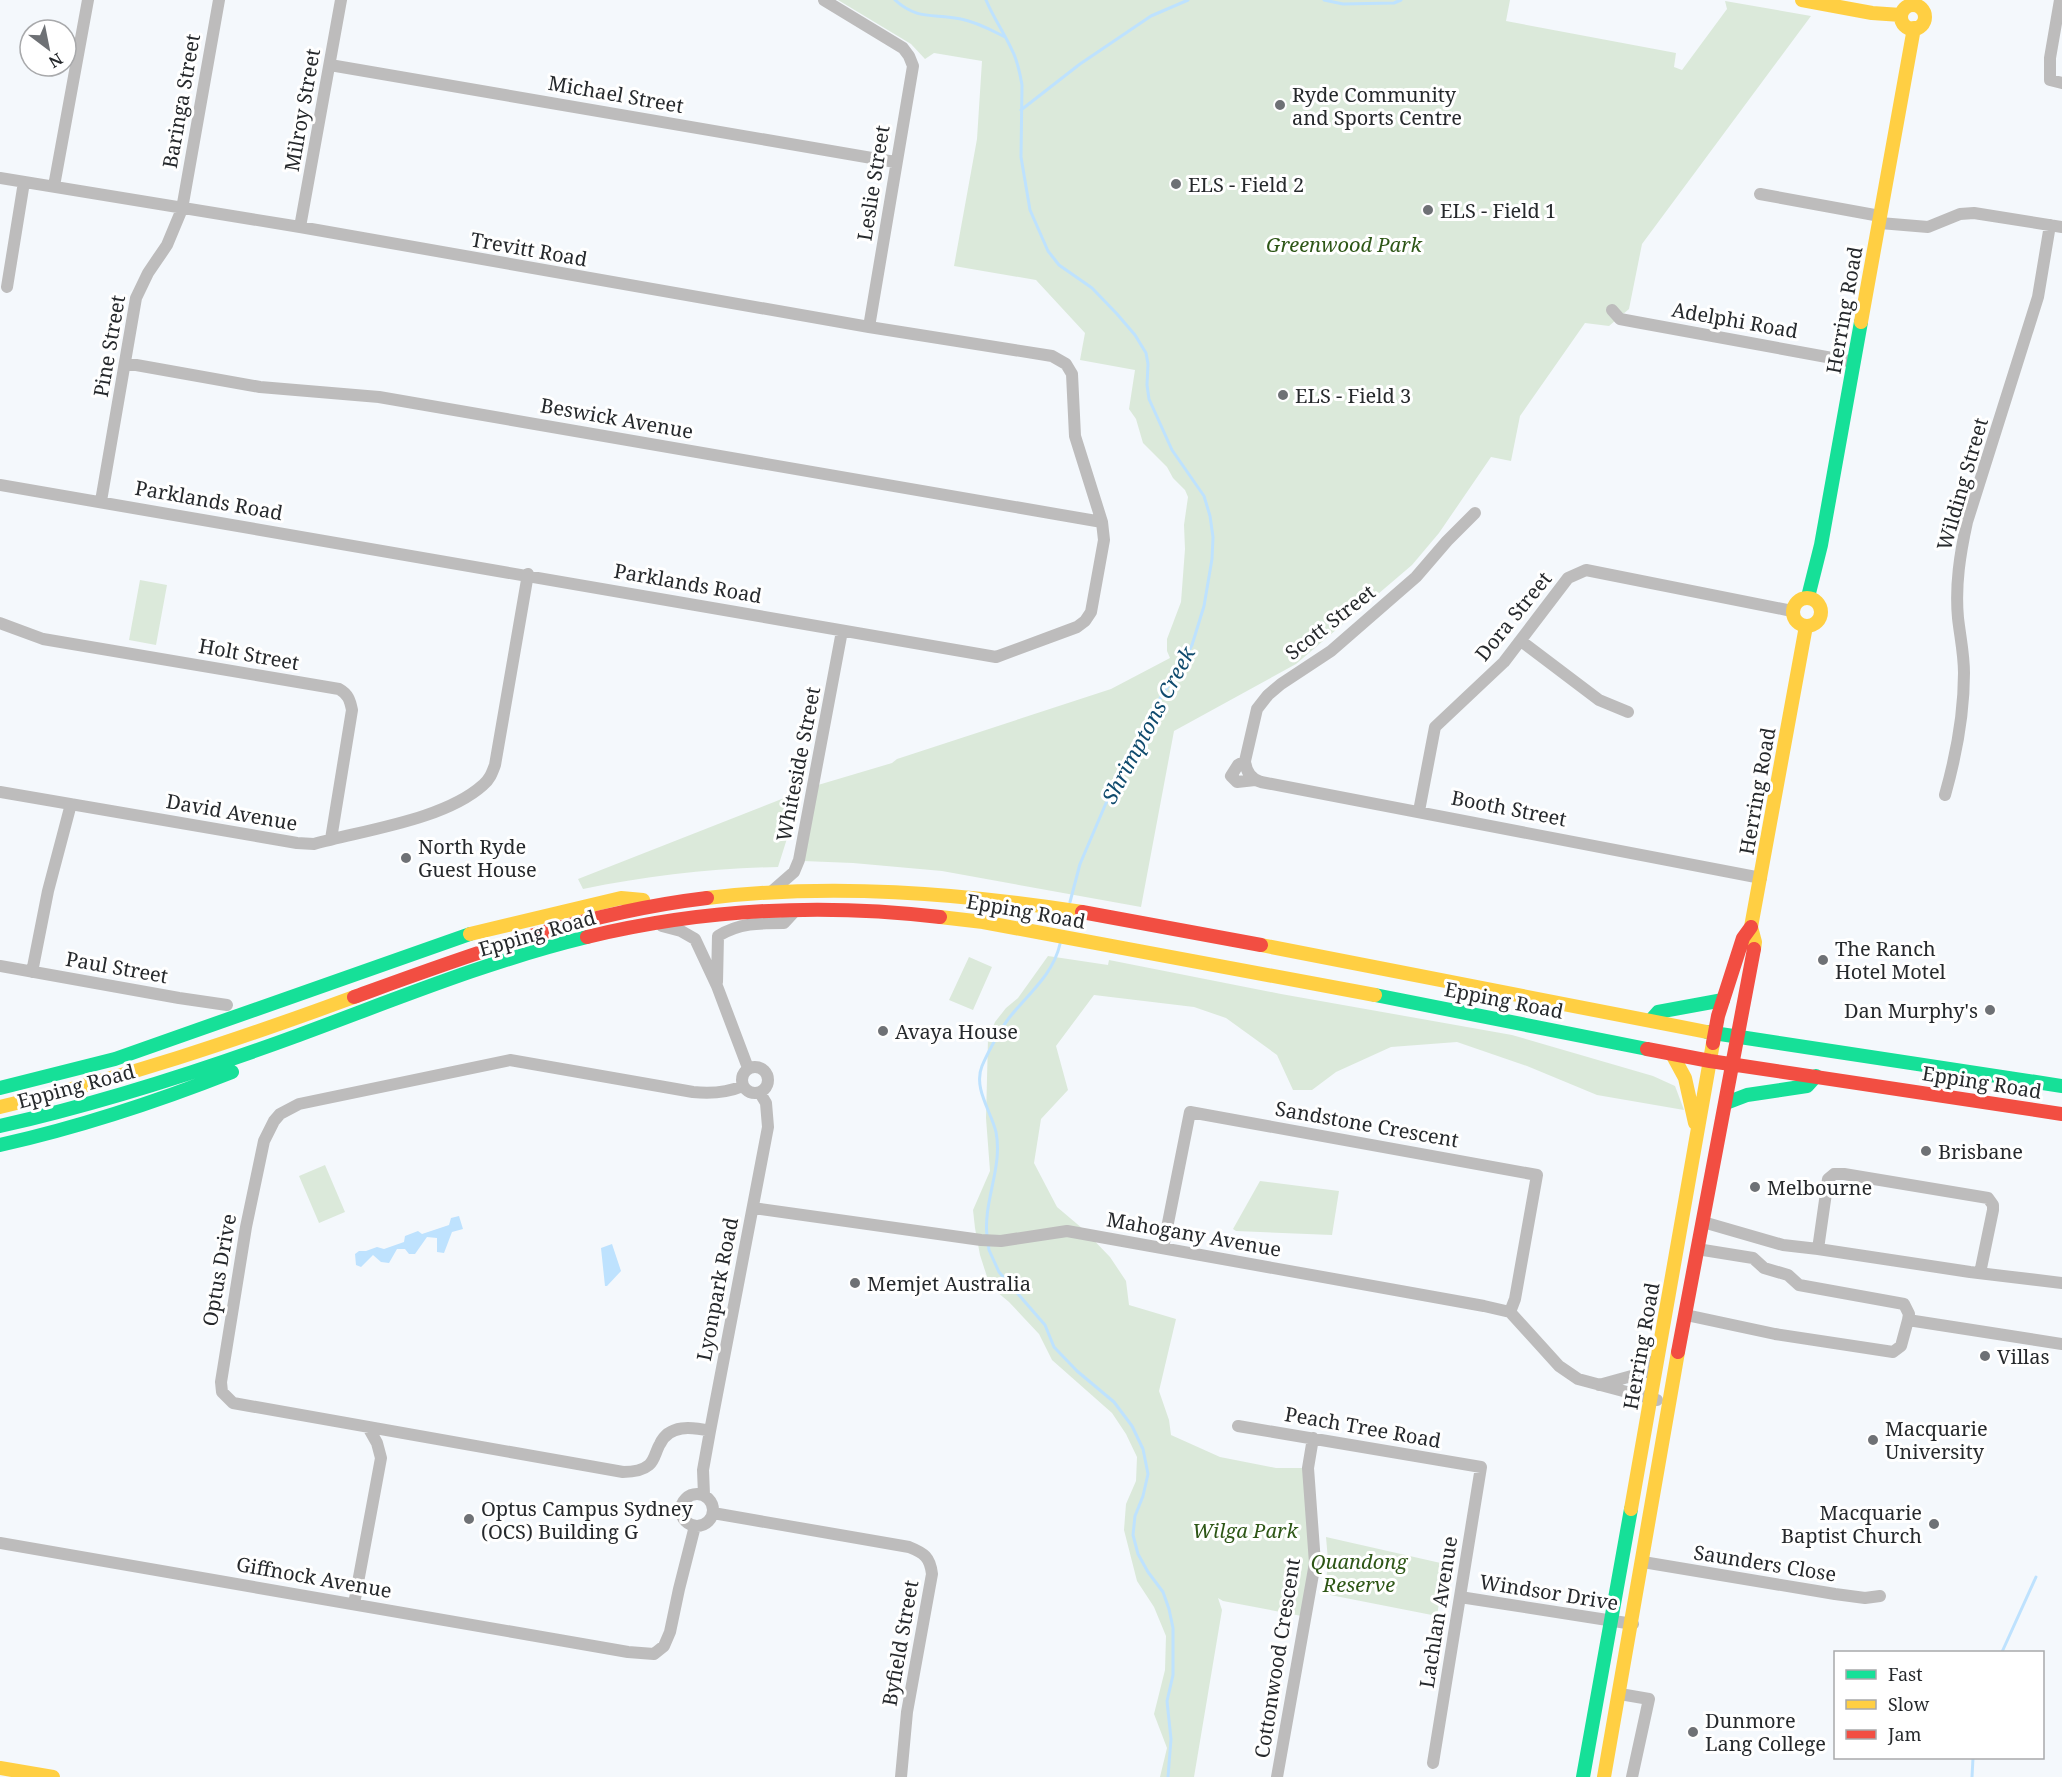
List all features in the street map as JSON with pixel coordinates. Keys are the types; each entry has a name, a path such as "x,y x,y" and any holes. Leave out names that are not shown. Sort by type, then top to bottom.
{"main road":[{"path":"1802,0 1872,13 1901,15"},
{"path":"1917,3 1925,16 1921,26 1914,28 1904,25 1901,15 1908,6 1917,3"},
{"name":"Herring Road","path":"1808,597 1821,545 1914,28"},
{"path":"1808,597 1817,602 1821,610 1819,620 1806,626 1794,620 1792,611 1795,603 1808,597"},
{"name":"Herring Road","path":"1583,1777 1715,1032 1743,938 1751,927 1806,626"},
{"name":"Epping Road","path":"0,1107 71,1092 137,1072 519,938 584,920 672,903 770,894 836,891 901,893 1024,903 1651,1020 1686,1029 2062,1086"},
{"path":"0,1088 115,1059 430,947 511,922 621,898 672,903"},
{"name":"Epping Road","path":"0,1126 124,1095 267,1047 520,955 652,924 739,913 796,910 875,910 929,915 1021,929 1325,985 1710,1061 2062,1114"},
{"name":"Herring Road","path":"1604,1777 1633,1624 1697,1249 1755,942 1751,927"},
{"path":"1651,1020 1658,1012 1723,1000"},
{"path":"0,1145 91,1123 155,1102 297,1044 374,1007"},
{"path":"1672,1054 1681,1064 1686,1077 1698,1130"},
{"path":"1726,1103 1747,1095 1807,1086 1816,1076"},
{"path":"0,1768 53,1777"}],"street":[{"path":"54,186 88,0"},
{"name":"Baringa Street","path":"182,208 219,0"},
{"name":"Milroy Street","path":"300,227 342,0"},
{"name":"Leslie Street","path":"825,0 903,48 913,66 869,327"},
{"path":"2060,0 2050,58 2049,80 2062,83"},
{"name":"Michael Street","path":"330,65 895,162"},
{"name":"Trevitt Road","path":"0,178 300,227 869,327 1052,356"},
{"path":"7,286 24,182"},
{"path":"1760,194 1928,227 1960,214 1974,213 2056,226"},
{"name":"Pine Street","path":"101,501 139,288 167,245 182,208"},
{"name":"Wilding Street","path":"1945,795 1959,733 1964,673 1958,618 1957,583 1960,555 1967,522 2038,297 2056,226"},
{"name":"Adelphi Road","path":"1612,310 1620,319 1854,362"},
{"name":"Parklands Road","path":"0,485 528,574 996,657 1077,627 1086,621 1091,612 1104,540 1102,522 1075,436 1071,374 1066,364 1052,356"},
{"name":"Beswick Avenue","path":"125,363 260,387 379,397 1102,522"},
{"name":"Scott Street","path":"1253,778 1246,769 1245,761 1257,709 1268,695 1331,651 1416,577 1474,513"},
{"name":"Dora Street","path":"1419,811 1435,728 1504,662 1568,578 1586,570 1792,611"},
{"name":"David Avenue","path":"0,792 314,844 432,813 466,797 491,776 495,765 528,574"},
{"name":"Holt Street","path":"0,623 43,639 339,689 346,693 351,701 352,710 331,839"},
{"name":"Whiteside Street","path":"770,894 789,878 797,866 842,631"},
{"path":"1521,641 1599,700 1628,712"},
{"name":"Booth Street","path":"1253,778 1353,800 1761,878"},
{"path":"33,972 48,891 71,804"},
{"path":"717,986 718,936 732,927 756,923 784,923 796,910"},
{"path":"652,924 681,932 695,939 717,986 748,1068"},
{"name":"Paul Street","path":"0,966 227,1005"},
{"name":"Optus Drive","path":"710,1431 692,1427 675,1430 663,1438 648,1466 635,1472 623,1472 233,1403 222,1392 223,1363 264,1141 269,1129 280,1114 299,1104 510,1060 693,1092 712,1094 743,1086"},
{"path":"748,1068 760,1069 767,1076 768,1086 760,1093 751,1092 743,1086 742,1077 748,1068"},
{"name":"Lyonpark Road","path":"704,1495 703,1470 768,1127 766,1103 760,1093"},
{"name":"Sandstone Crescent","path":"1163,1248 1190,1112 1350,1140 1537,1176 1515,1299 1510,1312"},
{"path":"1818,1249 1828,1179 1834,1174 1844,1174 1988,1198 1993,1205 1993,1210 1980,1273"},
{"name":"Mahogany Avenue","path":"753,1208 991,1240 1067,1232 1510,1312"},
{"path":"1702,1222 1783,1245 2062,1283"},
{"path":"1686,1315 1775,1334 1893,1352 1901,1346 1909,1314 1904,1304 1798,1285 1788,1275 1764,1268 1753,1258 1697,1249"},
{"path":"1510,1312 1559,1366 1578,1379 1598,1386 1651,1397 1669,1406"},
{"path":"1908,1320 2062,1344"},
{"path":"1598,1386 1646,1371 1660,1352"},
{"name":"Peach Tree Road","path":"1238,1426 1481,1467"},
{"path":"354,1604 381,1458 377,1443 368,1427"},
{"name":"Cottonwood Crescent","path":"1277,1777 1315,1563 1308,1468 1313,1438"},
{"name":"Lachlan Avenue","path":"1433,1763 1481,1467"},
{"path":"704,1495 712,1502 713,1513 709,1521 695,1526 682,1516 682,1505 688,1496 704,1495"},
{"name":"Byfield Street","path":"713,1513 909,1547 923,1553 930,1562 932,1574 908,1712 901,1777"},
{"name":"Giffnock Avenue","path":"0,1543 621,1651 654,1654 664,1646 670,1632 695,1526"},
{"name":"Saunders Close","path":"1643,1562 1835,1594 1865,1598 1880,1596"},
{"name":"Windsor Drive","path":"1460,1597 1633,1624"},
{"path":"1620,1694 1649,1700 1632,1777"}],"green space":[{"name":"Greenwood Park","path":"838,0 1510,0 1506,21 1676,53 1674,67 1682,70 1727,9 1725,1 1811,16 1642,244 1629,309 1609,326 1585,323 1520,416 1511,461 1491,457 1439,533 1412,565 1296,664 1174,731 1141,907 942,871 803,861 818,785 892,763 897,759 1111,689 1170,658 1167,651 1167,639 1181,602 1185,549 1184,525 1188,497 1167,467 1143,443 1136,419 1129,409 1135,370 1080,360 1085,333 1036,280 954,266 977,139 982,61 934,53 925,59 911,44"},
{"path":"140,580 167,585 156,645 129,640"},
{"path":"802,791 778,867 680,874 583,889 578,879"},
{"name":"Wilga Park","path":"1048,956 1108,965 1109,960 1281,994 1512,1035 1653,1076 1675,1086 1684,1110 1597,1095 1527,1066 1457,1042 1391,1047 1336,1072 1312,1090 1293,1090 1277,1055 1226,1018 1194,1007 1094,995 1056,1046 1068,1090 1041,1119 1034,1163 1057,1207 1083,1229 1110,1257 1126,1281 1129,1305 1176,1319 1159,1391 1169,1420 1171,1435 1220,1457 1276,1468 1308,1468 1315,1563 1307,1617 1223,1601 1218,1598 1222,1610 1194,1777 1160,1777 1167,1748 1154,1714 1165,1670 1166,1636 1154,1607 1137,1581 1124,1530 1126,1504 1136,1481 1137,1457 1112,1413 1052,1360 1039,1334 1009,1302 990,1286 980,1255 975,1228 973,1210 990,1171 986,1118 988,1039 995,1022 1018,998"},
{"path":"969,957 992,967 973,1010 949,1000"},
{"path":"325,1165 345,1212 319,1223 299,1176"},
{"path":"1260,1181 1339,1191 1332,1235 1236,1231 1233,1229"},
{"name":"Quandong Reserve","path":"1326,1537 1445,1564 1437,1616 1325,1594 1328,1560"}],"water":[{"path":"459,1216 463,1229 452,1232 444,1253 437,1252 437,1238 427,1237 415,1254 409,1254 405,1249 397,1249 389,1263 381,1262 373,1255 361,1267 356,1265 355,1254 359,1251 377,1247 384,1249 404,1242 405,1236 418,1231 422,1234 449,1225 451,1218"},
{"path":"612,1244 621,1271 605,1286 601,1248"}],"waterway":[{"path":"895,0 903,7 919,14 967,20 1005,37"},
{"name":"Shrimptons Creek","path":"986,0 1017,61 1022,85 1021,157 1030,210 1048,251 1059,265 1092,288 1135,335 1146,353 1149,399 1172,450 1204,496 1213,537 1212,559 1204,606 1192,645 1121,768 1080,864 1070,902"},
{"path":"1021,110 1080,64 1151,16 1188,0"},
{"path":"1324,0 1343,4 1394,3 1401,0"},
{"name":"Shrimptons Creek","path":"987,1236 988,1210 997,1145 996,1132 981,1091 980,1074 994,1041 1009,1018 1046,975 1060,944"},
{"name":"Shrimptons Creek","path":"988,1243 999,1272 1045,1325 1054,1347 1077,1371 1114,1402 1132,1426 1143,1449 1148,1474 1135,1516 1133,1535 1138,1554 1163,1592 1173,1628 1173,1675 1167,1701 1171,1739 1168,1777"},
{"path":"2002,1651 2036,1577"},
{"path":"1972,1777 1973,1759"}],"traffic: fast":[{"path":"1808,597 1821,545 1861,322"},
{"path":"0,1088 115,1059 470,934"},
{"path":"0,1126 114,1097 188,1074 477,969 587,937"},
{"path":"1375,995 1647,1049"},
{"path":"1651,1020 1658,1012 1723,1000"},
{"path":"1707,1032 2062,1086"},
{"path":"0,1145 118,1113 232,1072"},
{"path":"1726,1103 1747,1095 1807,1086 1816,1076"},
{"path":"1583,1777 1631,1509"}],"traffic: slow":[{"path":"1802,0 1872,13 1901,15"},
{"path":"1913,5 1918,6 1924,12 1925,17 1924,22 1918,28 1913,29 1908,28 1902,22 1901,17 1902,12 1908,6 1913,5"},
{"path":"1861,322 1914,28"},
{"path":"1807,598 1817,602 1821,612 1817,622 1807,626 1797,622 1793,612 1797,602 1807,598"},
{"path":"1754,949 1755,942 1751,927 1806,626"},
{"path":"707,898 801,891 895,892 1036,905 1082,912"},
{"path":"470,934 621,898 643,900"},
{"path":"940,917 983,922 1375,995"},
{"path":"1261,945 1707,1032"},
{"path":"0,1107 178,1058 354,997"},
{"path":"1631,1509 1713,1043"},
{"path":"1672,1054 1685,1078 1695,1123"},
{"path":"1604,1777 1678,1352"},
{"path":"0,1768 53,1777"}],"traffic: jam":[{"path":"354,997 528,937 615,914 707,898"},
{"path":"587,937 674,920 763,911 851,910 940,917"},
{"path":"1082,912 1261,945"},
{"path":"1713,1043 1718,1016 1743,938 1751,927"},
{"path":"1678,1352 1754,949"},
{"path":"1647,1049 1710,1061 2062,1114"}],"place":[{"name":"Ryde Community and Sports Centre","path":"1280,105"},
{"name":"ELS - Field 2","path":"1176,184"},
{"name":"ELS - Field 1","path":"1428,210"},
{"name":"ELS - Field 3","path":"1283,395"},
{"name":"North Ryde Guest House","path":"406,858"},
{"name":"The Ranch Hotel Motel","path":"1823,960"},
{"name":"Dan Murphy's","path":"1990,1010"},
{"name":"Avaya House","path":"883,1031"},
{"name":"Brisbane","path":"1926,1151"},
{"name":"Melbourne","path":"1755,1187"},
{"name":"Memjet Australia","path":"855,1283"},
{"name":"Villas","path":"1985,1356"},
{"name":"Macquarie University","path":"1873,1440"},
{"name":"Optus Campus Sydney (OCS) Building G","path":"469,1519"},
{"name":"Macquarie Baptist Church","path":"1934,1524"},
{"name":"Dunmore Lang College","path":"1693,1732"}]}
